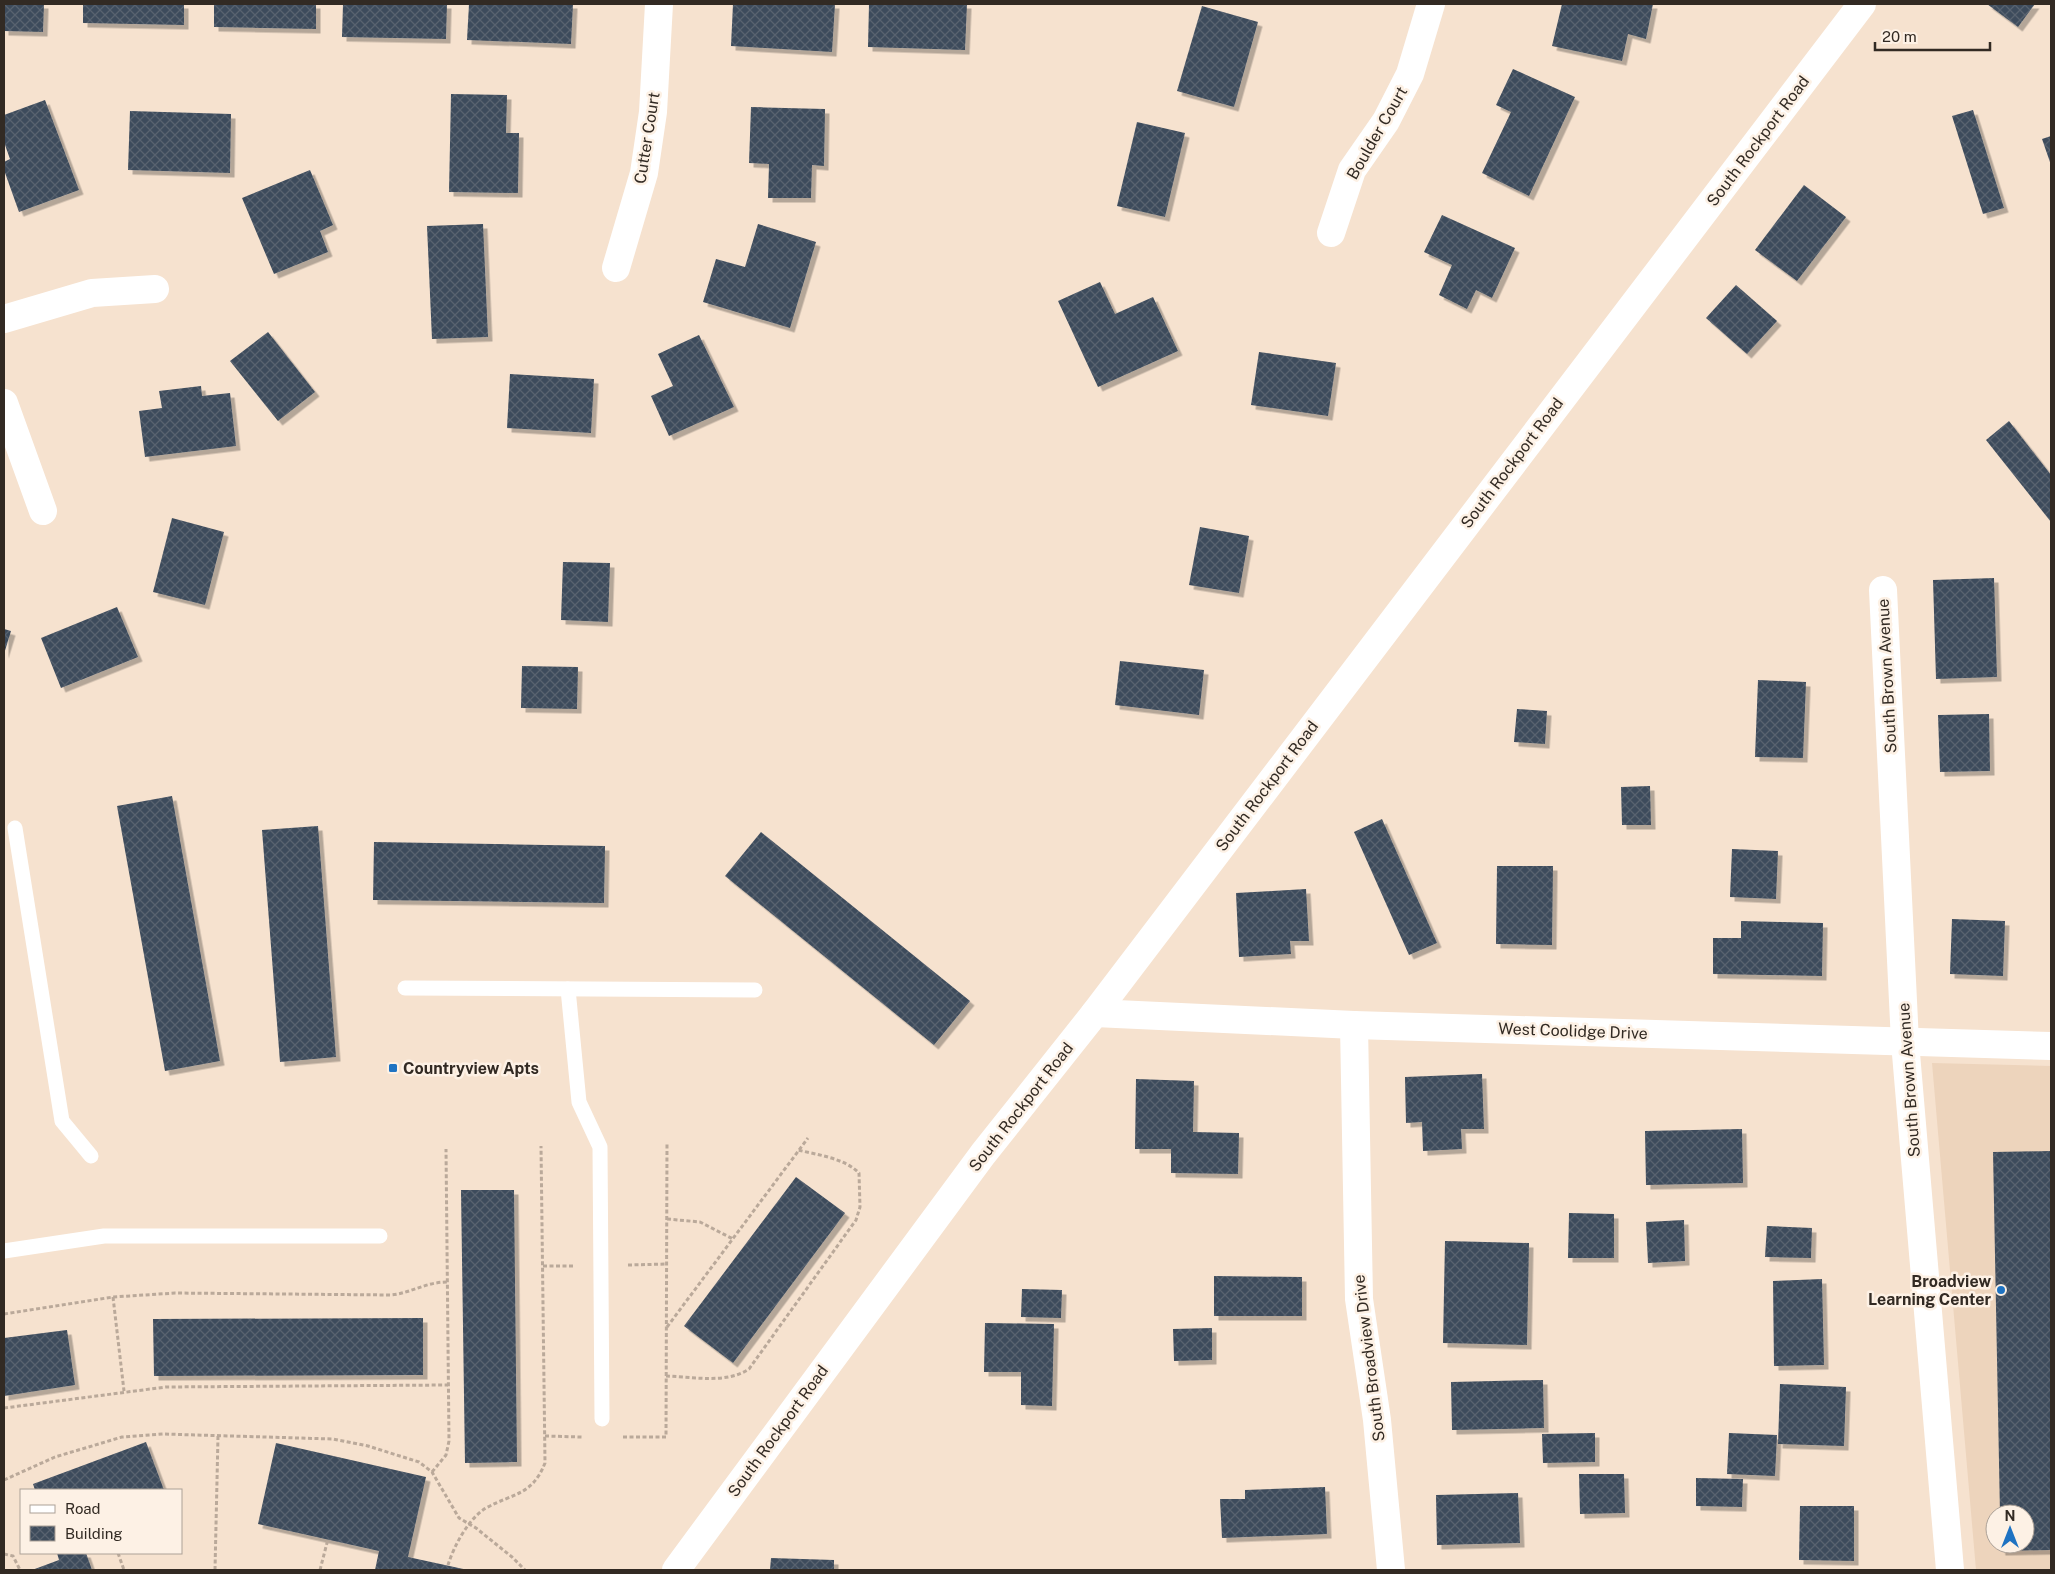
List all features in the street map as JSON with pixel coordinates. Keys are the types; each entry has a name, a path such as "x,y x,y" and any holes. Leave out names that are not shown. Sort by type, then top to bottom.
{"street":[{"name":"Cutter Court","path":"616,268 644,173 654,112 660,4"},
{"name":"Boulder Court","path":"1331,233 1352,170 1386,121 1410,74 1431,4"},
{"name":"South Rockport Road","path":"676,1570 984,1154 1095,1013 1862,4"},
{"path":"4,319 92,293 155,289"},
{"path":"4,403 42,511"},
{"name":"South Brown Avenue","path":"1883,590 1905,1042 1950,1570"},
{"name":"West Coolidge Drive","path":"1095,1013 1354,1025 2051,1046"},
{"name":"South Broadview Drive","path":"1354,1025 1359,1299 1377,1420 1391,1570"}],"lane":[{"path":"15,828 62,1121 90,1156"},
{"path":"405,988 755,990"},
{"path":"568,989 579,1102 600,1147 602,1418"},
{"path":"4,1251 104,1236 380,1236"}],"path":[{"path":"666,1328 808,1138"},
{"path":"619,1437 666,1437 667,1142"},
{"path":"448,1565 453,1550 480,1512 516,1496 532,1485 540,1476 545,1463 541,1146"},
{"path":"432,1472 446,1455 449,1441 446,1149"},
{"path":"666,1376 725,1378 738,1376 750,1369 856,1220 860,1207 859,1173 854,1168 836,1159 798,1150"},
{"path":"667,1219 700,1222 733,1239"},
{"path":"4,1314 113,1297 175,1293 391,1295 404,1293 429,1284 447,1282"},
{"path":"113,1297 124,1391"},
{"path":"4,1408 166,1387 448,1386"},
{"path":"4,1480 55,1457 122,1437 163,1434 333,1440 368,1446 420,1462 432,1472 459,1518 512,1557 524,1570"},
{"path":"215,1570 218,1436"},
{"path":"545,1436 591,1437"},
{"path":"320,1570 328,1539"},
{"path":"4,1554 13,1556 20,1570"},
{"path":"118,1554 124,1570"}],"shaded area":[{"name":"Broadview Learning Center","path":"1932,1063 2051,1066 2051,1570 1976,1570"}],"building":[{"path":"4,4 44,4 43,32 4,31"},
{"path":"83,4 184,4 184,25 83,23"},
{"path":"214,4 316,4 316,29 214,27"},
{"path":"343,4 447,4 446,39 342,37"},
{"path":"469,4 573,4 571,44 467,40"},
{"path":"733,4 835,4 832,52 731,46"},
{"path":"869,4 967,4 965,50 868,47"},
{"path":"1562,4 1653,4 1646,39 1628,34 1622,61 1552,46"},
{"path":"1987,4 2035,4 2018,27"},
{"path":"1202,6 1258,22 1234,107 1177,91"},
{"path":"1513,69 1575,97 1529,196 1482,173 1511,112 1496,105"},
{"path":"451,94 507,95 506,133 519,133 518,193 449,192"},
{"path":"45,100 79,190 19,212 4,170 4,162 10,159 4,142 4,115"},
{"path":"751,107 825,109 824,166 812,165 811,198 768,198 769,164 749,163"},
{"path":"1973,110 2004,208 1983,214 1952,116"},
{"path":"130,111 231,114 230,173 128,170"},
{"path":"1137,122 1185,133 1165,217 1117,206"},
{"path":"2051,136 2051,165 2042,139"},
{"path":"310,170 333,225 320,231 328,252 274,274 242,198"},
{"path":"1804,185 1846,217 1797,281 1755,250"},
{"path":"1442,215 1515,248 1492,298 1476,290 1467,309 1439,295 1452,265 1424,252"},
{"path":"483,224 488,337 432,339 427,226"},
{"path":"758,224 816,242 790,328 703,302 716,259 745,267"},
{"path":"1100,282 1115,314 1153,297 1178,351 1098,387 1058,301"},
{"path":"1736,285 1777,321 1747,354 1706,318"},
{"path":"268,332 315,392 278,421 230,361"},
{"path":"699,335 734,407 669,436 651,396 673,386 658,354"},
{"path":"1259,352 1336,363 1328,416 1251,405"},
{"path":"510,374 594,379 591,433 507,428"},
{"path":"201,386 202,396 230,393 236,446 145,457 139,411 162,408 159,391"},
{"path":"2009,421 2051,475 2051,522 1986,440"},
{"path":"172,518 224,532 205,605 153,592"},
{"path":"1200,527 1249,536 1239,593 1189,585"},
{"path":"563,562 610,563 608,622 561,620"},
{"path":"1994,578 1997,677 1936,679 1933,580"},
{"path":"117,607 138,657 61,688 41,638"},
{"path":"4,629 11,631 4,654"},
{"path":"1120,661 1204,670 1199,715 1115,705"},
{"path":"522,666 578,667 577,709 521,708"},
{"path":"1758,680 1806,682 1803,758 1755,757"},
{"path":"1517,709 1547,711 1545,744 1514,742"},
{"path":"1989,714 1990,771 1940,772 1938,715"},
{"path":"1650,786 1651,825 1622,825 1621,787"},
{"path":"172,796 220,1061 165,1071 117,806"},
{"path":"1382,819 1437,943 1409,955 1354,832"},
{"path":"318,826 336,1057 280,1062 262,830"},
{"path":"761,832 970,1001 934,1045 725,876"},
{"path":"374,842 605,846 604,903 373,900"},
{"path":"1732,849 1778,851 1776,899 1730,897"},
{"path":"1497,866 1553,866 1552,945 1496,944"},
{"path":"1306,889 1309,941 1290,941 1291,954 1239,957 1236,893"},
{"path":"1952,919 2005,921 2003,976 1950,974"},
{"path":"1741,921 1823,923 1822,976 1713,974 1713,938 1741,938"},
{"path":"1482,1074 1484,1129 1461,1129 1462,1149 1423,1151 1422,1122 1406,1123 1405,1077"},
{"path":"1136,1079 1194,1081 1193,1132 1239,1133 1238,1174 1171,1173 1171,1149 1135,1149"},
{"path":"1742,1129 1743,1183 1646,1185 1645,1131"},
{"path":"2051,1151 2051,1550 2035,1550 2035,1504 2000,1504 1993,1152"},
{"path":"796,1177 845,1213 733,1363 684,1326"},
{"path":"461,1190 514,1190 517,1462 465,1463"},
{"path":"1569,1213 1614,1214 1614,1258 1568,1258"},
{"path":"1684,1220 1685,1261 1648,1263 1646,1222"},
{"path":"1767,1226 1812,1228 1811,1258 1765,1257"},
{"path":"1445,1241 1529,1243 1527,1345 1443,1343"},
{"path":"1214,1276 1302,1277 1302,1316 1214,1316"},
{"path":"1822,1279 1824,1365 1774,1366 1773,1281"},
{"path":"1022,1289 1062,1290 1061,1318 1021,1317"},
{"path":"423,1318 423,1375 154,1376 153,1319"},
{"path":"985,1323 1054,1324 1052,1406 1021,1405 1021,1372 984,1372"},
{"path":"1212,1328 1212,1360 1174,1361 1173,1329"},
{"path":"67,1330 75,1385 4,1396 4,1338"},
{"path":"1543,1380 1544,1428 1452,1430 1451,1382"},
{"path":"1780,1384 1846,1387 1844,1446 1778,1444"},
{"path":"1595,1433 1595,1462 1543,1463 1542,1434"},
{"path":"1729,1433 1777,1435 1775,1476 1727,1474"},
{"path":"146,1442 164,1489 35,1489 33,1484"},
{"path":"276,1443 426,1477 408,1557 468,1570 375,1570 379,1551 258,1524"},
{"path":"1579,1474 1624,1474 1625,1513 1580,1514"},
{"path":"1696,1478 1743,1479 1742,1507 1696,1506"},
{"path":"1325,1487 1327,1534 1222,1538 1220,1499 1245,1499 1245,1490"},
{"path":"1518,1493 1520,1543 1437,1545 1436,1495"},
{"path":"1800,1506 1854,1506 1854,1561 1799,1560"},
{"path":"57,1554 86,1554 92,1570 32,1570 59,1560"},
{"path":"771,1558 834,1560 834,1570 770,1570"}],"place":[{"name":"Countryview Apts","path":"393,1068"},
{"name":"Broadview Learning Center","path":"2001,1290"}]}
